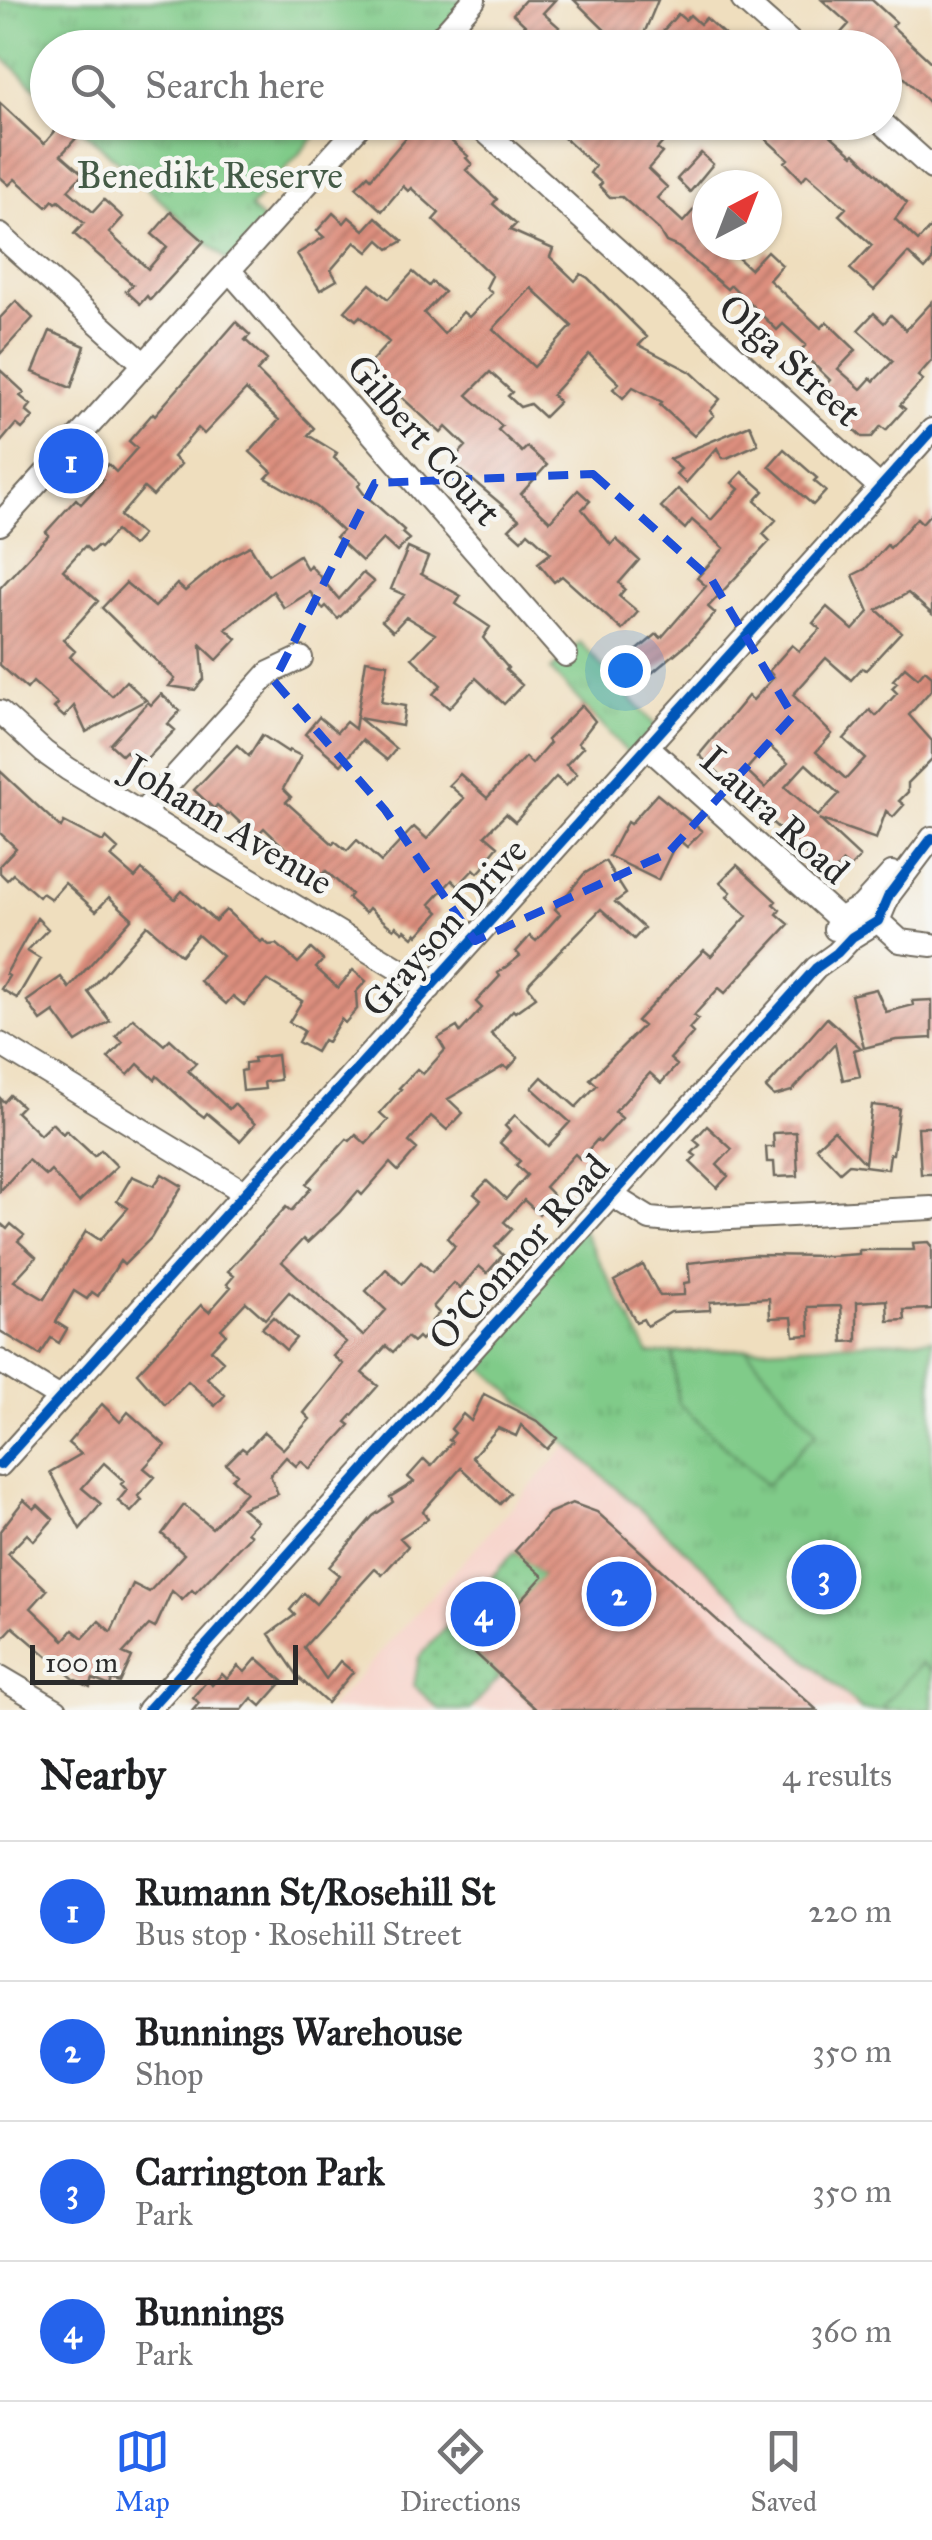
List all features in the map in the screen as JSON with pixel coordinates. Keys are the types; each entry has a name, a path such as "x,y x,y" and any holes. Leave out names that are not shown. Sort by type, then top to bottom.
{"street":[{"path":"447,30 474,0"},
{"path":"744,0 777,30"},
{"path":"0,524 347,140"},
{"name":"Olga Street","path":"495,140 881,488"},
{"path":"901,140 932,168"},
{"path":"0,235 144,364"},
{"name":"Gilbert Court","path":"229,270 566,655"},
{"name":"Grayson Drive","path":"0,1464 932,430"},
{"path":"142,813 269,672 301,658"},
{"name":"Johann Avenue","path":"0,712 52,757 430,988"},
{"name":"Laura Road","path":"648,747 848,926"},
{"path":"848,926 870,913 889,875 926,845"},
{"name":"Laura Road","path":"870,913 900,941 932,945"},
{"name":"O'Connor Road","path":"148,1710 816,968 848,926"},
{"path":"0,1044 244,1192"},
{"path":"617,1189 639,1214 663,1220 932,1208"},
{"path":"0,1362 60,1398"},
{"path":"0,1676 56,1710"}],"highlighted area":[{"path":"593,474 712,580 793,716 668,853 475,941 385,810 274,681 375,483"}],"shaded area":[{"path":"568,1445 862,1710 328,1710"}],"green space":[{"name":"Benedikt Reserve","path":"0,0 474,0 447,30 30,30 30,82 0,55"},
{"name":"Benedikt Reserve","path":"94,140 312,140 250,208 269,226 233,266"},
{"path":"580,642 661,732 635,761 551,670"},
{"path":"581,1227 649,1354 932,1339 932,1710 862,1710 468,1354"},
{"path":"746,1349 817,1432 766,1485 678,1403 673,1353"},
{"path":"515,1551 543,1576 475,1652 500,1676 470,1710 440,1710 414,1686 419,1657"},
{"path":"922,1663 932,1672 932,1710 887,1710 883,1706"}],"building":[{"path":"525,0 555,0 543,13 559,27 523,30 526,26 513,14"},
{"path":"574,0 658,0 646,30 605,30"},
{"path":"822,0 872,0 896,22 892,26 896,30 844,30 849,24"},
{"path":"678,14 685,20 690,15 700,24 706,18 719,30 664,30"},
{"path":"902,35 932,63 932,106 902,75"},
{"path":"0,103 30,131 30,140 44,144 47,140 74,140 61,155 83,174 68,190 93,212 104,200 123,217 109,233 148,269 167,247 152,234 171,212 204,241 150,300 147,296 140,304 126,291 133,285 74,234 84,223 59,201 53,200 47,207 15,179 9,185 0,177"},
{"path":"404,140 450,140 468,156 472,164 466,170 497,199 493,204 516,224 510,230 553,249 550,257 575,281 581,274 588,278 647,337 639,345 691,372 720,399 710,411 714,415 694,436 660,405 662,402 633,387 623,398 613,389 619,383 589,354 552,395 559,402 544,417 530,404 520,407 508,396 512,392 490,372 467,395 502,426 498,430 522,452 527,447 547,465 521,494 550,521 578,490 590,501 582,509 611,545 616,539 639,560 619,583 625,589 619,596 638,612 622,630 562,576 554,582 538,563 551,553 528,532 521,540 509,529 519,519 451,462 466,446 446,427 441,433 367,366 389,342 360,316 356,320 345,311 370,284 388,299 413,272 429,286 432,282 444,292 424,313 444,334 463,312 469,317 492,293 486,288 492,276 433,220 439,213 411,188 408,191 403,186 382,211 356,187 368,175 371,178","holes":["531,288 572,326 534,367 493,329"]},
{"path":"566,140 665,140 657,149 662,153 648,169 667,187 657,198 683,222 692,212 692,259 666,242 659,230 622,197 610,197 590,173 595,166"},
{"path":"767,140 836,140 855,153 907,203 895,219 918,241 932,226 932,261 925,269 908,253 874,290 850,269 872,245 839,215 846,208 807,174 802,180 785,162 788,159"},
{"path":"701,153 713,164 708,170 692,170 690,192 677,179"},
{"path":"333,213 344,223 349,217 364,230 376,217 403,241 389,249 379,240 368,252 355,242 331,270 337,280 320,290 297,254 324,237 317,231"},
{"path":"693,260 740,260 750,269 758,260 777,260 782,265 769,280 821,328 827,322 856,350 838,369 861,389 893,361 858,330 874,313 884,323 891,315 906,330 932,302 932,360 918,376 923,380 900,405 905,409 886,430 881,426 872,437 862,437 832,409 837,404 821,390 830,380 800,351 806,345 783,324 777,330 731,285 727,289"},
{"path":"16,301 33,318 0,354 0,318"},
{"path":"236,322 250,335 245,340 267,360 257,371 314,428 308,435 337,453 334,458 361,482 358,486 364,494 409,539 397,552 383,539 362,561 336,537 342,531 316,507 266,478 272,472 250,452 279,420 246,390 204,434 198,428 173,457 181,464 153,496 144,488 120,516 142,535 132,546 116,531 100,548 97,546 91,552 85,546 63,570 98,601 63,640 75,651 70,657 112,696 126,681 146,700 86,732 74,706 64,717 54,708 58,704 33,682 27,689 0,665 0,588 76,499 81,504 103,480 97,475 108,464 116,472 137,448 129,441"},
{"path":"50,331 85,346 71,388 33,372"},
{"path":"0,370 24,392 20,396 31,405 26,411 33,417 22,429 16,424 0,443"},
{"path":"750,425 758,444 727,458 722,458 717,448 686,483 676,474 681,469 669,459"},
{"path":"784,449 826,491 813,505 769,466"},
{"path":"742,472 764,491 755,501 776,520 763,534 770,541 708,607 715,613 689,642 628,693 611,672 657,634 661,638 706,586 697,578 724,548 692,520 685,529 661,507 678,489 711,520 739,489 732,483"},
{"path":"932,512 932,614 908,593 877,610 901,632 866,670 862,668 851,680 826,658 793,695 832,734 816,752 846,779 865,758 844,739 870,710 876,716 897,693 892,688 897,683 893,680 905,667 918,678 925,670 932,676 932,689 909,715 932,741 932,759 908,783 908,792 899,801 904,805 893,817 886,811 876,839 819,819 860,857 850,868 843,862 830,876 699,755 748,696 753,700 774,677 769,671 792,645 799,651 820,629 813,623 827,607 853,630 869,612 853,575 865,569 887,545 890,548 917,518 922,523","holes":["768,745 788,763 765,788 746,770","806,764 839,794 818,816 785,787"]},
{"path":"250,546 268,575 299,555 307,569 310,565 339,599 363,573 374,582 338,619 326,606 323,609 310,592 284,608 273,591 226,629 237,639 217,660 201,645 204,679 195,690 169,686 175,679 102,608 126,583 155,607 177,584 185,591 220,562"},
{"path":"408,548 428,557 421,574 461,596 456,604 490,627 483,638 522,685 504,704 476,678 449,708 433,694 441,685 412,658 435,634 406,617 393,631 382,621 405,595 391,589"},
{"path":"366,660 388,664 381,702 405,706 402,726 359,718 396,749 387,760 362,740 341,765 305,734 319,717 337,732 346,722 355,729"},
{"path":"161,694 180,711 168,724 175,730 141,765 126,751 122,755 110,744 148,702 151,705"},
{"path":"582,705 595,721 578,743 583,747 566,765 577,774 566,786 556,777 515,822 506,814 485,835 498,846 491,859 478,873 474,869 458,886 452,880 430,904 439,912 413,937 396,926 394,929 369,908 365,913 326,871 321,875 303,858 301,861 292,855 264,828 255,837 230,813 217,805 214,809 194,790 237,745 249,756 262,735 301,756 283,789 291,797 286,802 333,844 335,841 347,851 357,840 381,862 414,827 427,839 464,798 449,785 460,774 487,798 525,757 532,764 550,743 547,740"},
{"path":"0,771 61,828 64,822 103,842 106,838 118,849 111,857 135,878 142,870 175,899 182,891 215,921 226,910 261,942 277,944 298,963 311,949 323,960 316,968 338,988 353,970 366,981 356,992 357,1009 345,1023 341,1019 316,1052 298,1042 304,1031 289,1022 302,1001 267,980 244,1005 233,996 226,1004 200,981 222,956 198,935 181,955 147,925 88,992 110,1021 76,1042 54,1012 41,1021 27,1001 61,977 69,988 132,918 109,897 96,911 65,883 51,899 42,893 39,897 13,874 7,880 0,873 0,865 16,848 0,833"},
{"path":"657,794 702,831 687,847 678,839 658,880 609,856 627,822 630,824"},
{"path":"605,861 626,894 615,902 644,928 634,939 601,909 530,982 528,986 536,997 513,1010 491,1034 518,1058 508,1069 504,1066 448,1099 463,1113 447,1130 431,1116 409,1142 417,1149 398,1171 390,1163 362,1195 358,1191 307,1243 303,1239 282,1262 363,1336 386,1310 366,1291 386,1269 402,1284 421,1262 432,1272 455,1246 447,1238 481,1200 474,1194 487,1181 506,1199 527,1175 516,1165 520,1161 500,1143 510,1131 505,1126 515,1115 548,1146 570,1122 532,1088 542,1077 576,1107 597,1085 590,1079 643,1026 637,1021 704,950 711,956 747,916 727,897 731,892 720,882 737,865 776,901 773,904 780,910 777,914 789,924 725,993 719,988 697,1012 694,1016 698,1019 689,1029 693,1033 670,1059 677,1065 661,1083 650,1073 615,1112 622,1118 600,1142 597,1140 580,1159 575,1154 545,1187 553,1195 539,1214 524,1200 504,1222 512,1229 495,1247 503,1255 487,1273 479,1266 460,1288 454,1283 433,1307 439,1313 421,1340 418,1337 413,1342 407,1337 393,1352 386,1346 362,1373 378,1386 346,1422 350,1425 310,1469 301,1461 296,1466 286,1457 270,1475 278,1494 242,1508 257,1521 247,1532 251,1535 195,1593 192,1590 182,1600 172,1591 155,1628 149,1625 123,1653 132,1657 120,1683 112,1680 110,1686 93,1679 90,1687 74,1679 13,1627 0,1641 0,1531 24,1500 34,1509 38,1505 53,1519 34,1541 27,1534 8,1554 47,1590 31,1608 64,1640 73,1630 83,1638 99,1621 111,1632 133,1584 149,1592 184,1554 162,1534 184,1505 212,1528 246,1492 232,1479 237,1474 226,1464 264,1432 283,1449 310,1419 304,1413 343,1364 333,1356 346,1342 289,1292 265,1319 246,1302 221,1329 226,1334 211,1350 223,1361 207,1378 225,1395 215,1406 188,1381 165,1405 137,1373 201,1305 209,1312 231,1287 227,1284 234,1276 228,1271 286,1207 291,1211 311,1188 306,1184 347,1139 350,1141 356,1135 366,1144 388,1120 380,1113 399,1088 417,1069 423,1074 445,1050 438,1038 457,1027 460,1032 482,1008 476,1002 500,976 498,973 520,956 516,952 530,936 536,941 560,914 555,909 584,874"},
{"path":"37,918 48,929 27,951 40,959 17,998 1,989"},
{"path":"876,989 886,1012 913,1005 912,1001 932,1000 932,1038 896,1040 864,1048 851,995"},
{"path":"133,1018 164,1045 170,1039 196,1063 188,1071 229,1109 234,1104 255,1124 240,1141 138,1064 128,1075 108,1058 123,1042 116,1036"},
{"path":"827,1018 861,1048 854,1050 860,1076 843,1080 835,1044 792,1091 774,1096 766,1088"},
{"path":"277,1055 280,1080 264,1082 265,1089 243,1091 241,1071 245,1070 245,1063"},
{"path":"10,1095 22,1106 16,1112 40,1135 52,1123 63,1134 66,1130 94,1156 101,1150 117,1166 79,1202 51,1171 46,1176 28,1160 0,1191 0,1098 4,1102"},
{"path":"872,1105 899,1108 888,1169 849,1164 840,1172 816,1147 834,1130 865,1163"},
{"path":"707,1126 732,1149 717,1165 728,1176 717,1188 690,1162 700,1145 694,1140"},
{"path":"918,1127 932,1127 932,1174 921,1174"},
{"path":"796,1132 798,1176 775,1177 774,1162 767,1162 766,1147 774,1147 773,1133"},
{"path":"162,1174 182,1186 151,1238 124,1265 120,1261 98,1296 92,1292 87,1299 74,1291 56,1322 67,1329 59,1343 51,1338 40,1355 0,1331 0,1223 7,1229 11,1224 24,1235 18,1241 36,1257 14,1281 44,1299 86,1231 100,1240 128,1208 117,1201 132,1176 154,1186"},
{"path":"929,1242 932,1309 904,1310 905,1320 888,1321 887,1300 857,1302 857,1341 843,1342 841,1306 808,1307 810,1335 794,1336 792,1317 770,1318 769,1298 710,1302 710,1310 671,1312 647,1326 643,1319 636,1322 614,1281 643,1265 660,1296 684,1295 684,1283 690,1282 688,1263 754,1255 830,1256 859,1254 859,1250 914,1250 913,1243"},
{"path":"273,1317 296,1338 286,1350 262,1328"},
{"path":"484,1394 539,1422 557,1438 547,1449 521,1425 516,1436 498,1428 472,1457 510,1493 500,1504 461,1468 423,1511 428,1519 400,1538 408,1546 382,1575 375,1569 304,1647 326,1679 340,1661 353,1672 327,1703 300,1679 269,1634 295,1615 290,1610 304,1593 316,1604 339,1575 329,1567 373,1516 393,1502 390,1497 414,1482 408,1477 424,1459 431,1466 452,1442 449,1440 455,1433 451,1429 463,1414 471,1421"},
{"path":"102,1404 120,1422 128,1412 165,1445 144,1468 155,1477 138,1496 142,1500 131,1512 118,1501 127,1490 121,1484 124,1481 104,1463 82,1488 101,1504 80,1529 50,1472 81,1454 68,1443"},
{"path":"572,1503 597,1512 817,1710 537,1710 474,1652 543,1576 515,1551 549,1513"},
{"path":"257,1658 283,1681 261,1706 252,1698 242,1710 193,1710 199,1703 193,1697 208,1680 212,1685 222,1674 227,1679 238,1666 245,1672"}],"cycle path":[{"path":"0,1465 932,430"},
{"path":"148,1710 816,968 878,921 889,895 932,838"}],"place":[{"name":"Rumann St/Rosehill St","path":"71,461"},
{"name":"Carrington Park","path":"824,1577"},
{"name":"Bunnings Warehouse","path":"619,1594"},
{"name":"Bunnings","path":"483,1614"}]}
